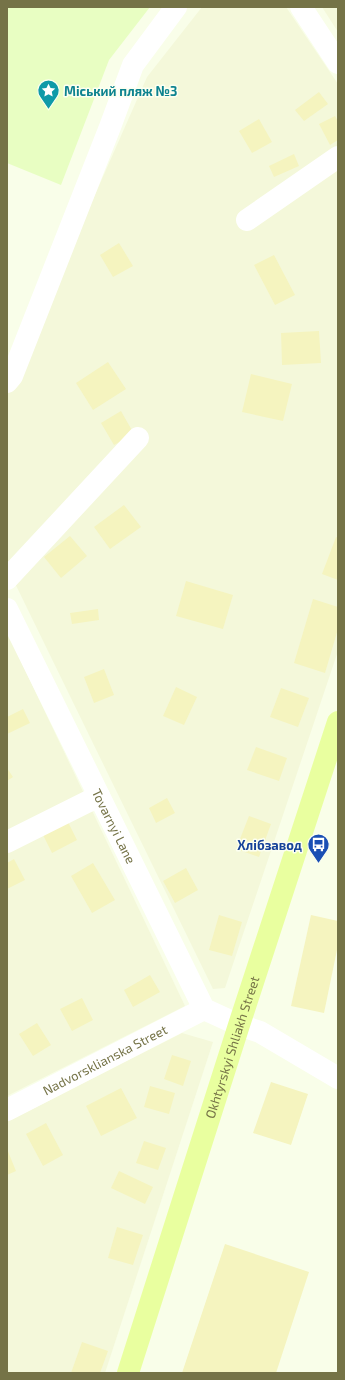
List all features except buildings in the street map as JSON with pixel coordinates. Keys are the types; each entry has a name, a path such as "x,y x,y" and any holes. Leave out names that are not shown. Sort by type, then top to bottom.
{"main road":[{"name":"Okhtyrskyi Shliakh Street","path":"128,1373 338,722"}],"street":[{"path":"7,382 12,376 134,65 176,7"},
{"path":"301,7 338,63"},
{"path":"247,220 338,157"},
{"path":"7,579 138,438"},
{"name":"Tovarnyi Lane","path":"7,609 204,1009"},
{"path":"7,842 99,796"},
{"path":"204,1009 239,1025 260,1032 338,1078"},
{"name":"Nadvorsklianska Street","path":"7,1110 204,1009"}],"shaded area":[{"path":"202,7 286,7 338,84 338,651 225,988 213,989 7,567 7,394 147,77"},
{"path":"322,7 338,7 338,32"},
{"path":"7,632 185,1006 7,1096"},
{"path":"182,1033 213,1042 105,1373 7,1373 7,1122"}],"sand":[{"name":"Міський пляж №3","path":"7,7 150,7 109,60 61,185 7,163"}],"place":[{"name":"Міський пляж №3","path":"48,110"},
{"name":"Хлібзавод","path":"318,864"}]}
